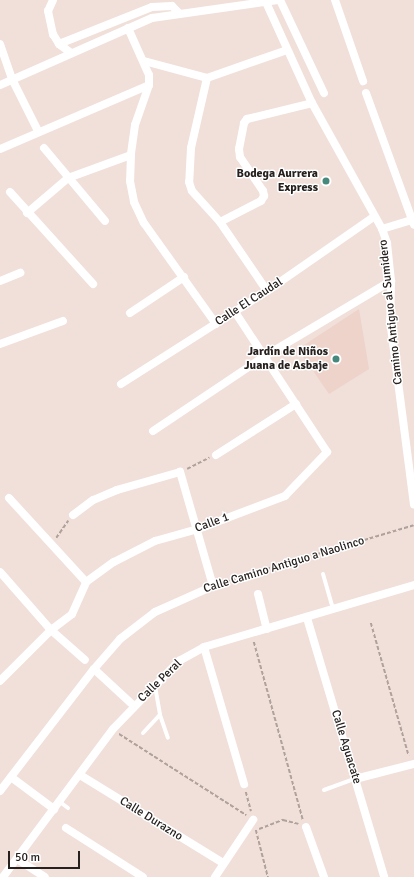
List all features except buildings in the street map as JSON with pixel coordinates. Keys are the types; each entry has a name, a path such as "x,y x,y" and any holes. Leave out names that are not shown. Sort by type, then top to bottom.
{"street":[{"path":"53,0 48,11 48,21 59,44 72,53"},
{"path":"0,85 152,18 279,0 324,93"},
{"path":"335,0 363,81"},
{"name":"Camino Antiguo al Sumidero","path":"266,2 312,103 382,229 387,243 390,282 390,320 414,504"},
{"path":"59,44 152,8 172,6 180,14"},
{"path":"128,28 144,61 149,85 135,125 131,155 130,181 134,202 144,223 184,277 216,324"},
{"path":"0,44 12,79 38,131"},
{"path":"144,61 207,78 287,50"},
{"path":"207,78 191,148 189,182 192,191 220,222 267,291"},
{"path":"0,149 38,131 149,85"},
{"path":"366,93 413,221 382,229"},
{"path":"220,222 260,201 264,196 263,191 240,157 239,149 244,123 247,119 312,103"},
{"path":"44,148 105,221"},
{"path":"27,213 68,178 131,155"},
{"path":"10,192 27,213 94,284"},
{"name":"Calle El Caudal","path":"122,384 267,291 375,216"},
{"path":"0,281 20,273"},
{"path":"130,313 184,277"},
{"path":"152,431 265,356 390,282"},
{"path":"216,455 296,404 235,312"},
{"path":"0,344 63,321"},
{"name":"Calle 1","path":"86,582 135,550 198,529 285,496 327,452 296,404"},
{"path":"72,515 93,500 180,472 198,529 213,586"},
{"path":"0,681 51,630 72,614 86,582 9,498"},
{"path":"0,572 51,630 84,660"},
{"name":"Calle Peral","path":"3,877 113,729 179,661 204,647 307,618 414,585"},
{"name":"Calle Camino Antiguo a Naolinco","path":"0,791 94,669 138,623 155,612 213,586"},
{"path":"258,594 267,629"},
{"name":"Calle Aguacate","path":"307,618 384,877"},
{"path":"204,647 244,784"},
{"path":"94,669 134,706"},
{"path":"355,779 413,765"},
{"name":"Calle Durazno","path":"80,775 223,863"},
{"path":"11,777 54,809"},
{"path":"215,877 253,820"},
{"path":"306,827 324,877"},
{"path":"66,828 143,877"},
{"path":"17,859 45,877"}],"lane":[{"path":"323,574 333,609"},
{"path":"155,685 160,715 168,738"},
{"path":"143,733 160,715"},
{"path":"324,790 355,779"},
{"path":"60,802 68,808"}],"path":[{"path":"180,472 216,455"},
{"path":"52,545 72,515"},
{"name":"Calle Camino Antiguo a Naolinco","path":"213,586 414,525"},
{"path":"370,623 413,765"},
{"path":"252,633 291,783 306,827"},
{"path":"113,729 154,758 253,820"},
{"path":"256,830 283,820 306,827"}],"shaded area":[{"name":"Jardín de Niños Juana de Asbaje","path":"359,309 369,369 329,394 298,349"}],"place":[{"name":"Bodega Aurrera Express","path":"326,181"},
{"name":"Jardín de Niños Juana de Asbaje","path":"336,359"}]}
